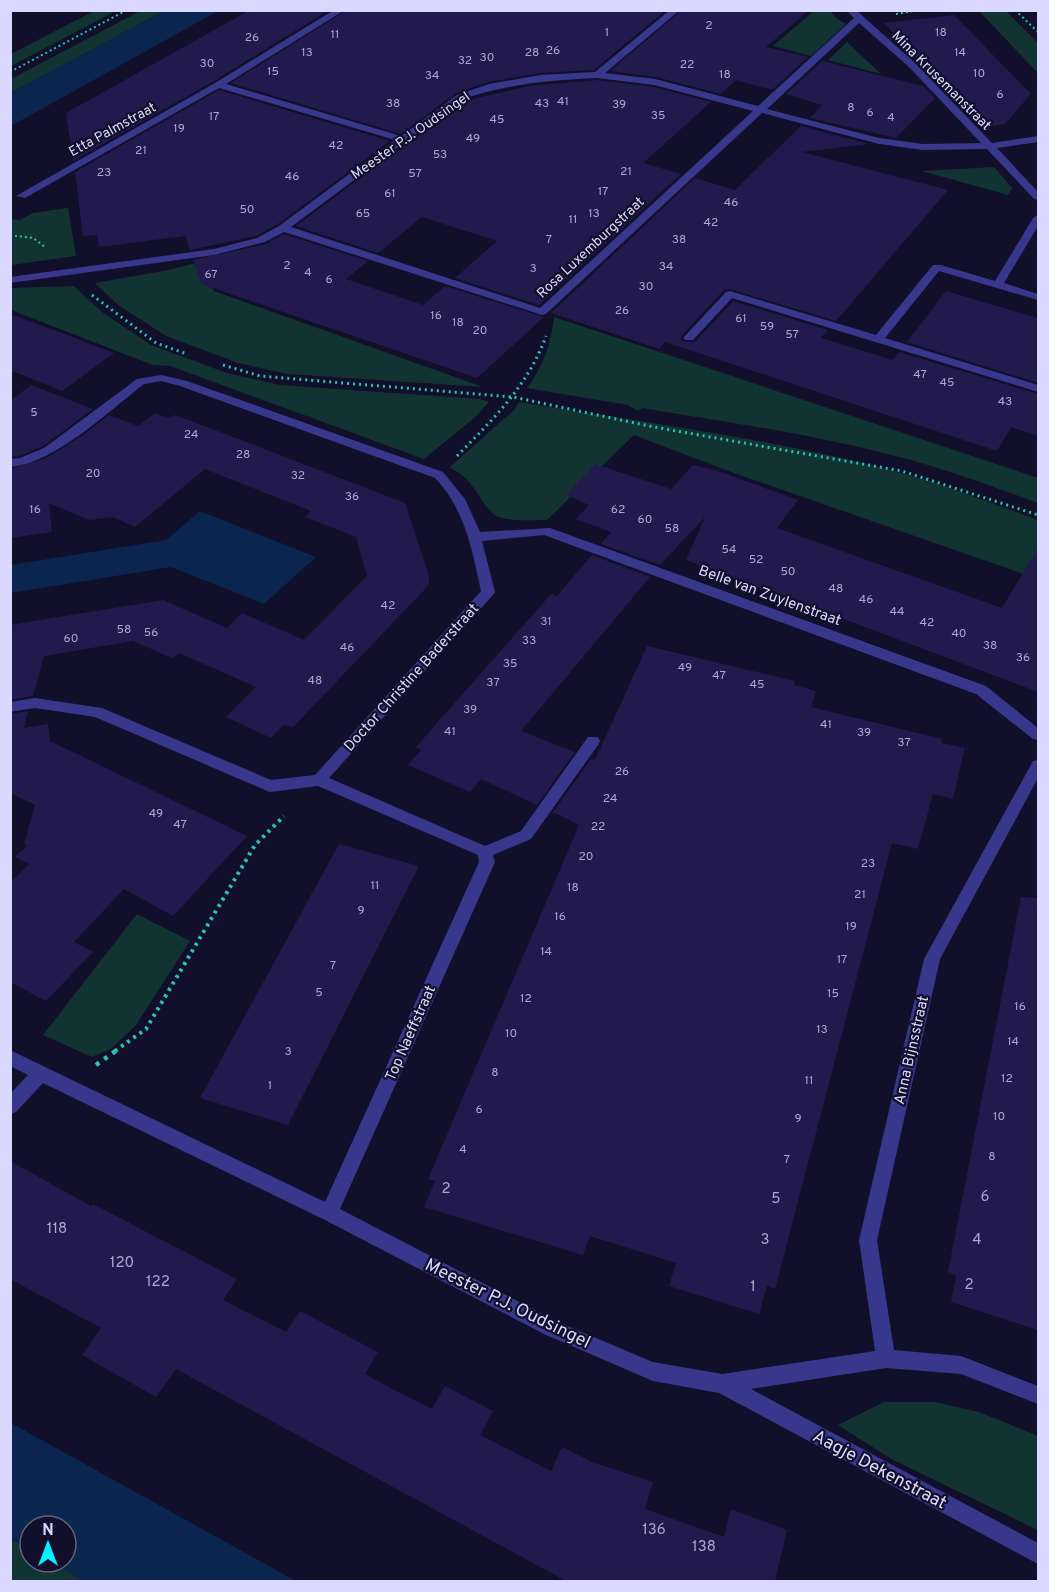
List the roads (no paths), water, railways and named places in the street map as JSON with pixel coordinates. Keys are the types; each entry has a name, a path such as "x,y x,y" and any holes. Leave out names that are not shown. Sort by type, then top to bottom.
{"street":[{"name":"Etta Palmstraat","path":"21,196 218,85 341,10"},
{"path":"597,75 676,10"},
{"name":"Mina Krusemanstraat","path":"850,10 912,65 1038,197"},
{"name":"Rosa Luxemburgstraat","path":"283,228 542,312 858,19"},
{"name":"Meester P.J. Oudsingel","path":"10,280 214,252 261,240 283,228 400,139 460,97 475,91 531,79 597,75 641,79 879,141 923,147 988,146 1038,139"},
{"path":"218,85 400,139"},
{"path":"998,285 1038,218"},
{"path":"878,340 937,267 1038,297"},
{"path":"689,338 730,294 1038,389"},
{"name":"Doctor Christine Baderstraat","path":"10,463 22,462 48,451 141,381 160,378 183,383 439,475 451,485 475,537 488,592 319,780"},
{"name":"Belle van Zuylenstraat","path":"475,537 545,531 981,690 1038,735"},
{"path":"10,707 35,703 97,712 270,786 319,780 485,852 526,835 593,741"},
{"name":"Anna Bijnsstraat","path":"886,1359 868,1240 932,959 1038,765"},
{"name":"Top Naeffstraat","path":"329,1213 487,862 485,852"},
{"name":"Meester P.J. Oudsingel","path":"10,1057 40,1074 329,1213 551,1328 652,1371 722,1384 886,1359 961,1365 1038,1395"},
{"path":"10,1107 40,1074"},
{"name":"Aagje Dekenstraat","path":"722,1384 1038,1554"}],"water":[{"path":"164,11 218,11 11,126 11,93"},
{"path":"200,511 316,557 264,604 171,567 11,593 11,565 166,540"},
{"path":"10,1423 296,1581 84,1581 72,1574 78,1574 78,1514 18,1514 18,1542 11,1538"}]}
